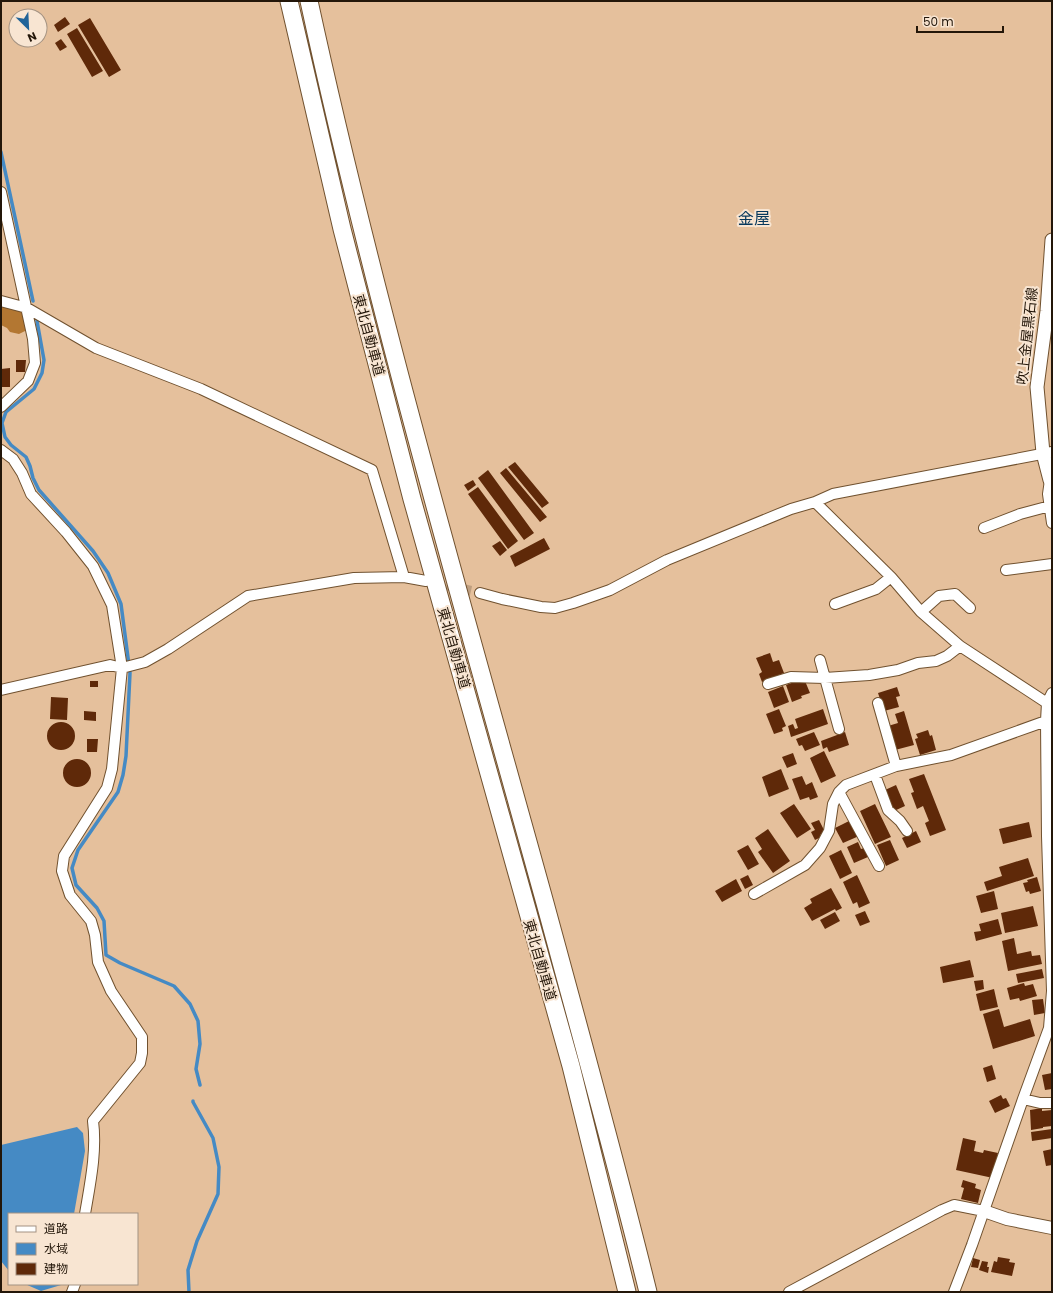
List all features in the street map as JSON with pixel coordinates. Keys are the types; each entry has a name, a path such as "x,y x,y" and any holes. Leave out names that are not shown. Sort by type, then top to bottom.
{"highway":[{"name":"東北自動車道","path":"288,1 342,229 412,499 571,1066 627,1292"},
{"name":"東北自動車道","path":"309,1 343,151 389,337 431,495 588,1061 648,1292"}],"main road":[{"name":"吹上金屋黒石線","path":"1051,480 1048,452 1037,387 1046,311 1052,240"}],"street":[{"path":"1,192 27,308 33,339 35,363 28,380 1,407"},
{"path":"1,301 27,308 96,348 201,389 372,470 404,577"},
{"path":"1,450 13,459 22,473 31,494 66,532 93,566 112,605 126,667 113,761 107,788 64,856 62,871 70,895 91,921 95,935 98,962 111,991 142,1037 142,1053 140,1063 93,1121 95,1133 93,1162 85,1213"},
{"path":"480,593 541,607 555,608 610,590 667,560 791,509 815,502 833,494 1048,452"},
{"path":"1051,480 1048,494 1052,524"},
{"path":"815,502 891,577 921,612 960,646 1047,703"},
{"path":"984,528 1020,514 1050,506"},
{"path":"1006,570 1052,564"},
{"path":"1,690 70,676 110,665 126,667 145,662 168,650 248,596 354,578 404,577 426,581"},
{"path":"835,604 876,589 891,577"},
{"path":"921,612 939,596 955,594 970,608"},
{"path":"768,684 791,677 825,678 869,675 898,670 918,663 936,661 947,656 960,646"},
{"path":"820,660 839,729"},
{"path":"954,1292 1049,1028 1052,991 1047,836 1046,721 1047,703 1052,693"},
{"path":"878,703 896,766"},
{"path":"754,894 805,865 820,848 829,831 833,804 839,792 846,785 896,766 951,755 1046,721"},
{"path":"875,775 888,810 900,821 907,831"},
{"path":"839,792 879,866"},
{"path":"1023,1099 1052,1104"},
{"path":"789,1292 954,1205 1052,1228"}],"shaded area":[{"path":"1,306 22,312 27,330 19,334 10,332 7,328 1,325"}],"water":[{"path":"77,1127 83,1133 85,1151 74,1213 8,1213 8,1270 1,1261 1,1145"},
{"path":"27,1285 61,1285 41,1291"}],"building":[{"path":"65,17 70,24 58,32 54,25"},
{"path":"90,18 121,70 109,77 78,25"},
{"path":"77,28 103,71 92,77 67,34"},
{"path":"61,39 67,47 60,51 55,43"},
{"path":"16,360 26,360 25,372 16,372"},
{"path":"10,368 10,387 1,387 1,369"},
{"path":"515,462 549,503 542,508 508,467"},
{"path":"506,468 547,517 540,522 500,473"},
{"path":"488,470 534,533 524,540 478,478"},
{"path":"473,480 476,485 468,491 464,485"},
{"path":"478,487 518,541 508,549 468,494"},
{"path":"544,538 550,549 515,567 510,556"},
{"path":"500,541 507,550 500,556 492,546"},
{"path":"770,653 773,662 779,660 784,673 762,682 759,674 762,672 756,658"},
{"path":"90,681 98,681 98,687 90,687"},
{"path":"797,681 798,683 805,681 810,693 801,696 802,698 792,702 786,685"},
{"path":"783,686 789,702 774,708 768,692"},
{"path":"897,687 900,696 896,697 899,707 884,711 878,693"},
{"path":"51,697 68,698 67,720 50,719"},
{"path":"779,709 786,726 782,728 783,731 774,734 766,714"},
{"path":"823,709 828,724 791,737 788,726 793,724 795,729 798,728 795,719"},
{"path":"84,711 96,712 96,721 84,720"},
{"path":"904,711 914,745 895,750 888,726 898,723 895,714"},
{"path":"61,722 71,726 75,736 71,746 61,750 51,746 47,736 51,726"},
{"path":"928,730 930,736 932,735 936,750 920,755 915,739 918,738 916,734"},
{"path":"814,732 820,745 805,751 802,745 799,746 796,739"},
{"path":"845,732 849,745 829,752 827,747 823,749 821,741"},
{"path":"87,739 98,739 97,752 87,752"},
{"path":"824,751 836,776 821,783 810,758"},
{"path":"793,753 797,764 787,768 782,757"},
{"path":"77,759 87,763 91,773 87,783 77,787 67,783 63,773 67,763"},
{"path":"781,769 789,789 769,797 762,777"},
{"path":"924,774 946,830 930,836 925,823 929,821 923,806 917,809 911,793 914,792 909,779"},
{"path":"802,776 806,785 812,782 818,797 810,800 809,797 800,800 792,779"},
{"path":"896,785 905,806 894,811 885,790"},
{"path":"794,804 811,829 797,838 780,813"},
{"path":"875,804 891,837 875,844 860,811"},
{"path":"819,820 825,832 820,835 821,837 815,840 811,832 815,830 811,823"},
{"path":"849,821 859,836 843,843 835,828"},
{"path":"1029,822 1032,837 1003,844 999,829"},
{"path":"768,829 790,861 773,873 758,852 762,849 755,838"},
{"path":"916,831 921,842 907,848 902,838"},
{"path":"890,840 899,860 886,866 877,845"},
{"path":"858,842 861,849 864,848 868,857 854,863 847,847"},
{"path":"748,845 759,864 748,870 737,851"},
{"path":"841,850 852,873 840,879 829,856"},
{"path":"1028,858 1034,876 987,891 984,882 1002,876 999,867"},
{"path":"748,875 753,885 745,889 740,879"},
{"path":"857,875 870,903 859,908 857,902 853,904 843,882"},
{"path":"1037,877 1041,891 1030,894 1029,891 1026,892 1023,883"},
{"path":"736,879 742,891 722,902 715,891"},
{"path":"831,888 842,908 836,911 835,909 812,921 804,908 812,903 810,899"},
{"path":"994,891 998,909 981,913 976,896"},
{"path":"1033,906 1038,926 1005,933 1001,913"},
{"path":"865,911 870,922 860,926 855,915"},
{"path":"835,912 840,921 825,929 820,920"},
{"path":"998,919 1002,934 976,941 974,932 981,931 979,924"},
{"path":"1014,938 1017,954 1031,951 1032,956 1040,955 1042,964 1008,971 1002,941"},
{"path":"970,960 974,977 943,983 940,967"},
{"path":"1042,969 1044,978 1018,983 1016,974"},
{"path":"983,980 984,989 976,991 974,981"},
{"path":"1024,983 1025,986 1033,984 1037,996 1020,1001 1019,998 1010,1000 1007,988"},
{"path":"994,989 998,1007 980,1011 976,994"},
{"path":"1043,999 1045,1013 1034,1015 1032,1000"},
{"path":"999,1009 1004,1027 1030,1019 1035,1036 993,1049 983,1014"},
{"path":"992,1065 996,1079 987,1082 983,1068"},
{"path":"1052,1073 1052,1089 1045,1090 1042,1075"},
{"path":"1001,1095 1003,1099 1006,1098 1010,1106 995,1113 989,1101"},
{"path":"1042,1108 1042,1111 1052,1110 1052,1126 1031,1130 1030,1110"},
{"path":"1052,1129 1052,1138 1032,1141 1031,1132"},
{"path":"963,1138 976,1141 974,1151 983,1153 984,1150 998,1153 993,1178 956,1170"},
{"path":"1052,1149 1052,1165 1046,1166 1043,1151"},
{"path":"963,1180 976,1184 975,1188 981,1190 978,1203 961,1199 964,1188 961,1187"},
{"path":"998,1257 1010,1259 1009,1262 1015,1263 1012,1276 991,1272 994,1261 997,1262"},
{"path":"973,1258 980,1260 978,1268 971,1267"},
{"path":"982,1261 988,1262 988,1273 979,1270"}],"waterway":[{"path":"1,152 33,301"},
{"path":"37,321 44,360 42,373 34,389 6,412 2,423 5,437 11,445 26,457 39,490 93,551 108,573 121,604 130,673 126,756 118,792 78,850 72,868 76,885 97,908 104,921 106,955 120,963 174,986 190,1004 198,1021 200,1044 196,1069 200,1085"},
{"path":"189,1292 188,1270 197,1241 218,1194 219,1167 213,1138 193,1101"}],"tunnel":[{"path":"432,582 480,593"}],"district":[{"name":"金屋","path":"754,218"}]}
